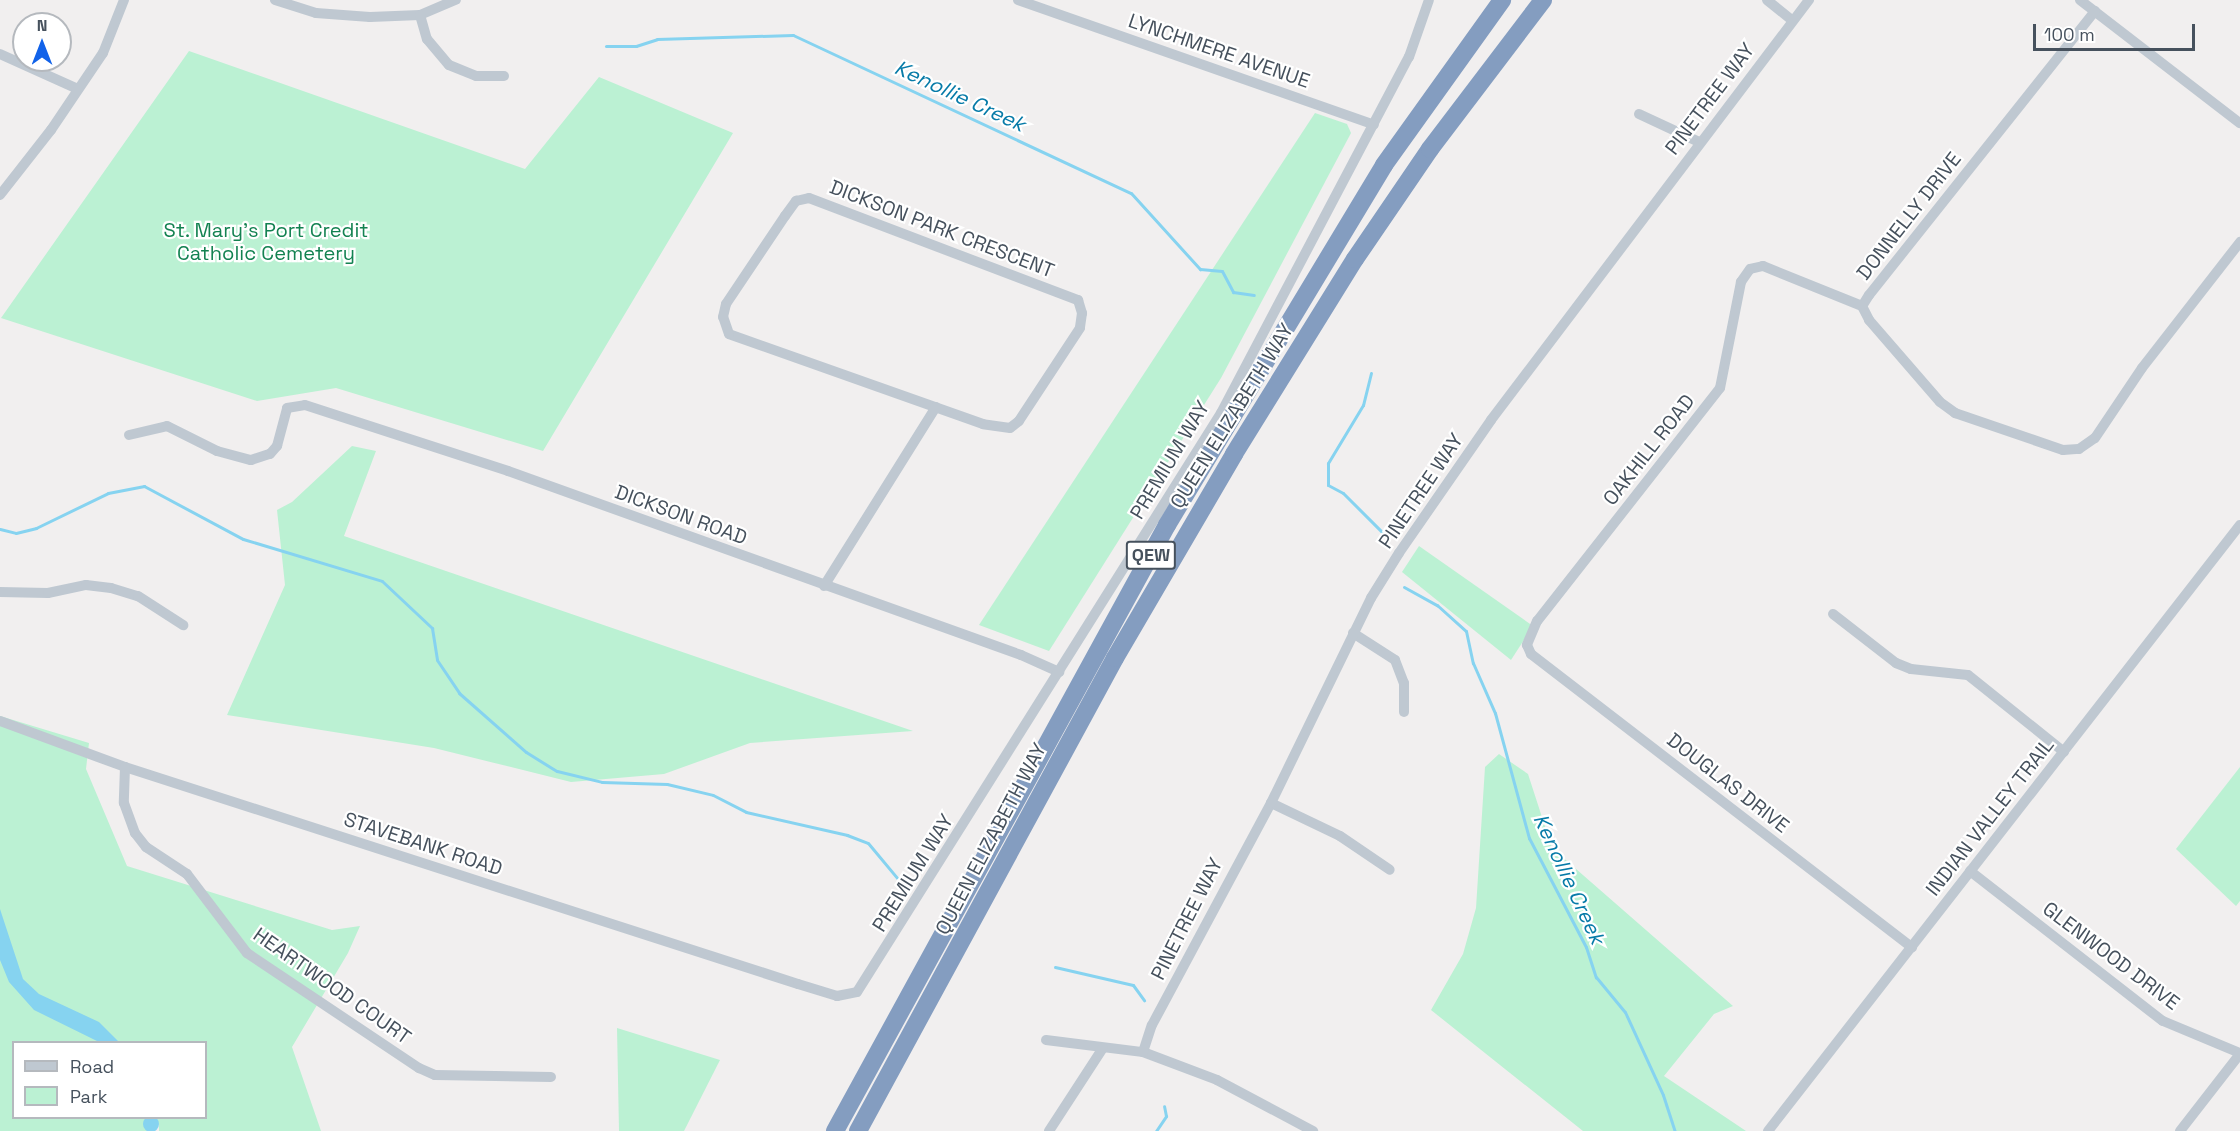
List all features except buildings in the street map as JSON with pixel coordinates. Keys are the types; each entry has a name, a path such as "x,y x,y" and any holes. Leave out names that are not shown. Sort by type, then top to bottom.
{"highway":[{"name":"QUEEN ELIZABETH WAY","path":"835,1131 1173,515 1384,165 1502,0"},
{"name":"QUEEN ELIZABETH WAY","path":"858,1131 1115,658 1234,454 1412,176 1543,0"}],"street":[{"path":"0,195 103,53 124,0"},
{"path":"275,0 341,16 420,15 456,0"},
{"name":"LYNCHMERE AVENUE","path":"1018,0 1374,125"},
{"name":"PREMIUM WAY","path":"837,996 857,992 869,979 1221,413 1409,57 1429,0"},
{"path":"1767,0 1792,20"},
{"name":"PINETREE WAY","path":"1143,1052 1152,1025 1271,802 1371,597 1444,484 1628,242 1699,142 1809,0"},
{"path":"2080,0 2240,123"},
{"name":"DONNELLY DRIVE","path":"2095,11 1862,306 1869,320 1940,402 1955,413 2063,450 2079,449 2095,438 2142,368 2240,242"},
{"path":"420,15 426,39 449,65 476,76 504,76"},
{"path":"0,54 78,88"},
{"path":"1639,114 1699,142"},
{"name":"DICKSON PARK CRESCENT","path":"809,198 824,202 1078,300 1082,313 1080,328 1024,417 1010,428 983,424 936,407 742,340 724,327 726,304 796,201 809,198"},
{"name":"OAKHILL ROAD","path":"1527,645 1537,621 1720,388 1741,282 1750,269 1763,266 1862,306"},
{"name":"DICKSON ROAD","path":"129,435 167,426 217,450 251,460 263,458 277,446 287,408 305,405 385,430 1021,655 1059,672"},
{"path":"824,586 936,407"},
{"name":"INDIAN VALLEY TRAIL","path":"1768,1131 2240,525"},
{"path":"0,591 17,594 86,585 111,588 138,596 183,625"},
{"path":"1833,614 1896,663 1911,669 1968,675 2064,752"},
{"path":"1353,633 1395,660 1404,683 1404,712"},
{"name":"DOUGLAS DRIVE","path":"1527,645 1531,654 1912,947"},
{"name":"STAVEBANK ROAD","path":"0,721 125,766 837,996"},
{"name":"HEARTWOOD COURT","path":"125,766 124,803 135,833 146,848 187,874 247,953 427,1072 450,1077 551,1077"},
{"path":"1271,802 1340,836 1390,870"},
{"name":"GLENWOOD DRIVE","path":"1970,871 2163,1021 2240,1054"},
{"path":"1046,1040 1143,1052 1217,1080 1313,1131"},
{"path":"1049,1131 1103,1048"},
{"path":"2180,1131 2240,1054"}],"green space":[{"name":"St. Mary's Port Credit Catholic Cemetery","path":"189,51 525,169 599,77 733,133 543,451 336,388 257,401 1,318"},
{"path":"1315,113 1347,124 1351,133 1221,378 1049,651 979,625"},
{"path":"352,446 376,451 344,536 913,731 750,743 664,774 571,782 434,748 227,715 285,585 277,510 292,502"},
{"path":"1419,546 1533,626 1511,660 1402,572"},
{"path":"0,716 89,743 86,769 127,866 332,930 360,926 348,953 292,1047 321,1131 159,1131 159,1124 152,1119 207,1119 207,1041 12,1041 12,1119 148,1119 148,1131 0,1131"},
{"path":"1499,754 1528,774 1552,848 1733,1006 1714,1014 1664,1076 1746,1131 1583,1131 1431,1010 1463,954 1476,908 1485,767"},
{"path":"2240,767 2240,901 2236,906 2176,849"},
{"path":"617,1028 720,1060 684,1131 619,1131"}],"water":[{"path":"0,909 23,979 39,994 99,1022 118,1041 97,1041 34,1010 9,982 0,960"},
{"path":"145,1119 157,1119 157,1130 151,1132 145,1130 143,1124"}],"waterway":[{"name":"Kenollie Creek","path":"606,46 636,46 657,39 793,35 1131,193 1200,269 1222,271 1233,292 1254,295"},
{"name":"Kenollie Creek","path":"1371,373 1363,405 1328,463 1328,485 1343,493 1387,537"},
{"path":"0,529 16,533 36,528 108,493 144,486 243,539 382,581 432,628 437,660 459,693 526,752 557,771 602,782 667,784 713,795 746,812 847,835 868,843 898,879"},
{"name":"Kenollie Creek","path":"1404,587 1437,605 1466,631 1473,663 1495,713 1529,838 1586,947 1596,977 1625,1012 1663,1095 1675,1131"},
{"path":"1055,967 1133,985 1144,1000"},
{"path":"1156,1131 1166,1116 1164,1106"}]}
